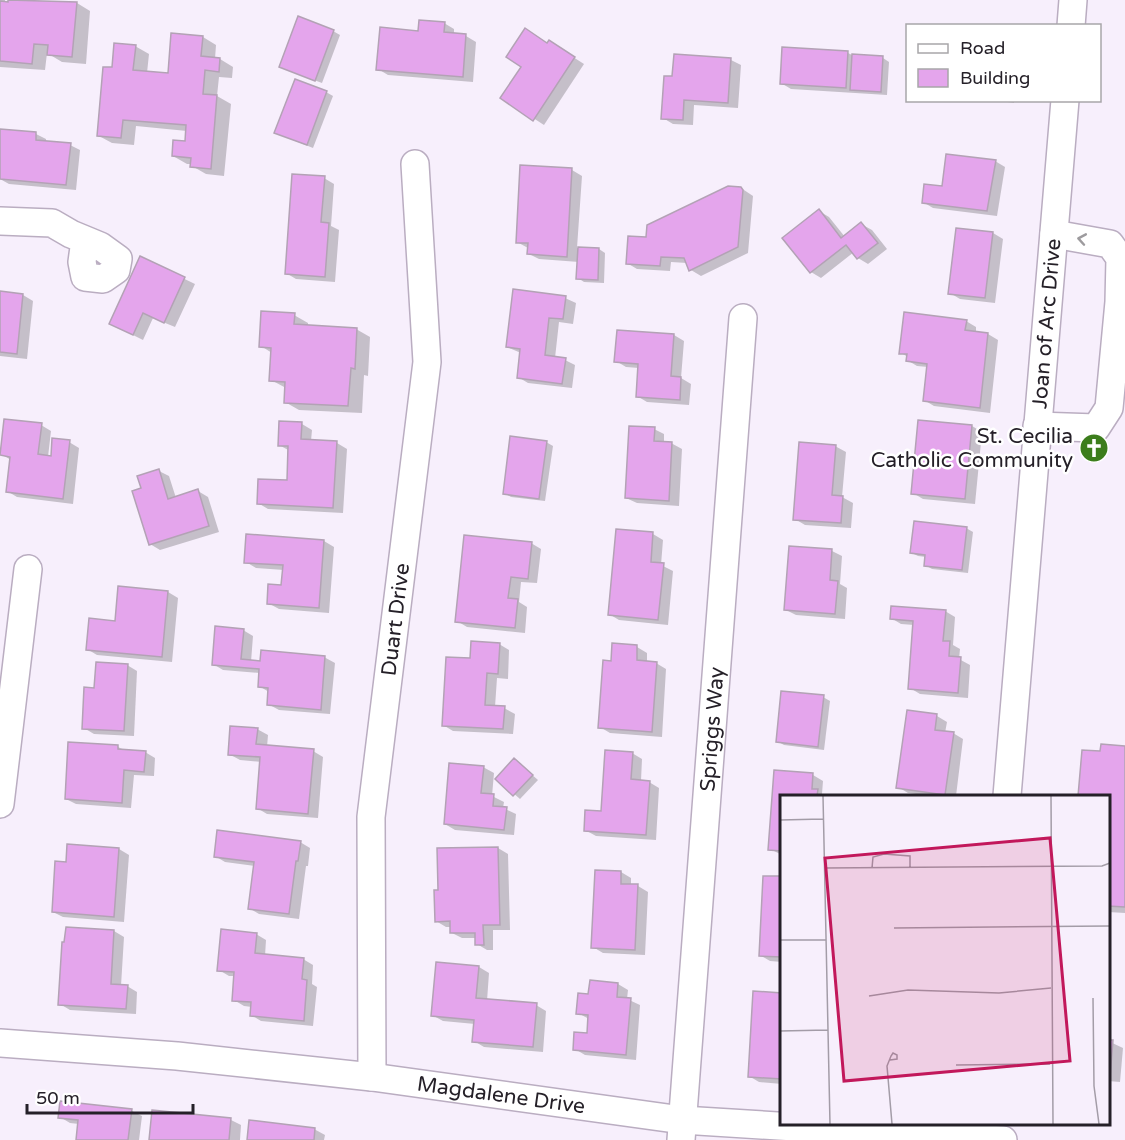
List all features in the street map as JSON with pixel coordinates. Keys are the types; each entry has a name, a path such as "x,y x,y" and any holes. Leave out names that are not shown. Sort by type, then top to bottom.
{"street":[{"path":"1071,24 1073,0"},
{"name":"Joan of Arc Drive","path":"1007,795 1065,102"},
{"name":"Duart Drive","path":"372,1077 371,818 427,362 415,164"},
{"path":"0,221 52,223 85,240"},
{"path":"1037,426 1096,428 1109,408 1119,302 1120,258 1110,244 1054,234"},
{"name":"Spriggs Way","path":"682,1130 743,318"},
{"path":"0,804 28,569"},
{"name":"Magdalene Drive","path":"0,1043 177,1056 372,1077 682,1130 987,1135"}],"building":[{"path":"8,0 77,2 72,57 47,55 48,45 34,44 32,64 0,61 0,1 8,2"},
{"path":"298,16 334,30 315,81 279,67"},
{"path":"419,20 445,22 444,32 466,34 463,77 376,70 380,27 418,31"},
{"path":"525,28 547,43 549,40 575,57 533,121 500,98 521,67 506,57"},
{"path":"171,33 203,36 201,56 220,58 219,72 205,70 203,94 217,95 211,169 190,167 191,158 172,156 173,140 185,141 186,125 123,120 121,138 97,136 103,67 112,67 114,43 136,45 133,70 168,73"},
{"path":"782,47 848,51 846,88 780,84"},
{"path":"674,54 731,58 728,103 684,100 683,120 661,119 664,76 672,76"},
{"path":"852,54 883,56 881,92 850,90"},
{"path":"295,79 327,91 307,145 274,133"},
{"path":"0,129 36,132 36,140 71,143 66,185 0,179"},
{"path":"946,154 996,160 987,211 922,203 924,184 942,186"},
{"path":"520,165 572,168 567,257 527,254 528,243 516,243"},
{"path":"292,174 325,176 321,222 329,223 325,277 285,274"},
{"path":"728,186 741,187 743,190 738,247 689,271 684,258 661,257 660,266 626,264 628,236 646,237 647,225"},
{"path":"819,209 841,238 861,222 878,243 857,259 846,245 810,273 782,238"},
{"path":"956,228 993,232 985,298 948,294"},
{"path":"578,247 599,248 598,280 576,279"},
{"path":"140,256 185,277 164,323 143,313 133,335 109,324"},
{"path":"513,289 566,296 563,319 549,318 545,355 566,358 562,384 517,378 520,349 506,347"},
{"path":"0,291 23,294 17,354 0,352"},
{"path":"261,311 295,313 294,324 357,328 355,369 351,368 348,406 284,403 285,382 269,381 271,348 259,347"},
{"path":"904,312 967,320 965,330 988,333 980,408 923,401 927,364 906,361 907,354 899,354"},
{"path":"617,330 674,334 671,376 681,377 680,400 636,397 638,364 614,362"},
{"path":"4,419 42,423 38,454 51,456 52,438 70,440 63,499 6,492 10,457 0,455"},
{"path":"918,420 972,425 965,499 911,494"},
{"path":"279,421 302,422 301,439 337,441 333,508 257,504 258,479 287,480 288,446 278,446"},
{"path":"629,426 655,427 654,441 672,442 669,501 625,498"},
{"path":"510,436 547,441 539,499 503,494"},
{"path":"799,442 836,445 832,495 843,496 841,523 793,520"},
{"path":"159,469 168,499 198,489 209,526 149,545 132,491 141,488 137,476"},
{"path":"914,521 967,527 962,570 924,566 925,555 910,553"},
{"path":"616,529 653,532 651,562 664,563 658,620 608,615"},
{"path":"246,534 324,540 319,608 267,604 268,584 281,585 283,565 244,563"},
{"path":"464,535 532,542 528,579 511,577 508,598 518,599 515,628 455,622"},
{"path":"789,546 832,549 830,580 838,581 835,614 784,610"},
{"path":"118,586 168,591 162,657 86,650 89,618 115,621"},
{"path":"891,606 946,610 943,641 950,641 949,656 961,657 958,693 908,689 913,621 890,619"},
{"path":"215,626 244,629 241,659 260,661 261,650 325,656 321,710 267,705 268,688 258,687 259,669 212,665"},
{"path":"471,641 500,643 498,674 487,673 485,705 505,706 503,729 442,726 446,657 470,658"},
{"path":"612,643 637,645 637,660 657,662 652,732 598,728 603,660 611,661"},
{"path":"96,662 128,664 124,731 82,729 84,687 94,688"},
{"path":"781,691 824,695 818,747 776,742"},
{"path":"907,710 937,714 935,730 954,732 945,795 896,788"},
{"path":"230,726 258,728 256,744 314,749 308,814 256,809 260,757 228,755"},
{"path":"68,742 118,745 118,749 146,751 144,772 124,770 122,803 65,799"},
{"path":"1101,744 1125,746 1125,907 1110,906 1110,795 1078,795 1082,750 1100,751"},
{"path":"605,750 633,752 631,779 650,781 646,835 584,831 585,810 601,811"},
{"path":"514,758 533,775 513,796 495,779"},
{"path":"449,763 484,766 481,793 494,794 493,806 507,807 504,830 444,824"},
{"path":"774,770 813,773 812,789 818,789 817,795 780,795 780,851 768,850"},
{"path":"217,830 301,841 289,914 248,909 254,862 214,857"},
{"path":"67,844 119,848 114,917 52,912 55,861 66,862"},
{"path":"498,847 500,925 483,925 484,945 475,945 475,933 450,933 450,921 435,922 434,890 438,890 437,848"},
{"path":"595,870 621,871 621,884 638,884 635,950 591,948"},
{"path":"763,876 780,876 780,957 759,956"},
{"path":"66,927 114,930 111,984 128,985 126,1009 58,1005 62,942 64,942"},
{"path":"221,929 257,933 255,953 304,958 302,979 307,980 304,1021 250,1016 251,1002 232,1001 234,972 217,971"},
{"path":"436,962 479,966 476,998 537,1003 533,1047 472,1042 474,1020 431,1016"},
{"path":"590,980 618,983 617,997 631,998 626,1055 573,1050 574,1032 587,1033 588,1015 576,1014 578,993 588,994"},
{"path":"753,991 780,993 780,1079 748,1077"},
{"path":"1110,1040 1113,1040 1110,1077"},
{"path":"60,1101 132,1109 128,1140 76,1140 78,1120 58,1118"},
{"path":"152,1110 231,1118 229,1140 149,1140"},
{"path":"249,1120 315,1128 314,1140 247,1140"}],"place":[{"name":"St. Cecilia Catholic Community","path":"1094,448"}]}
